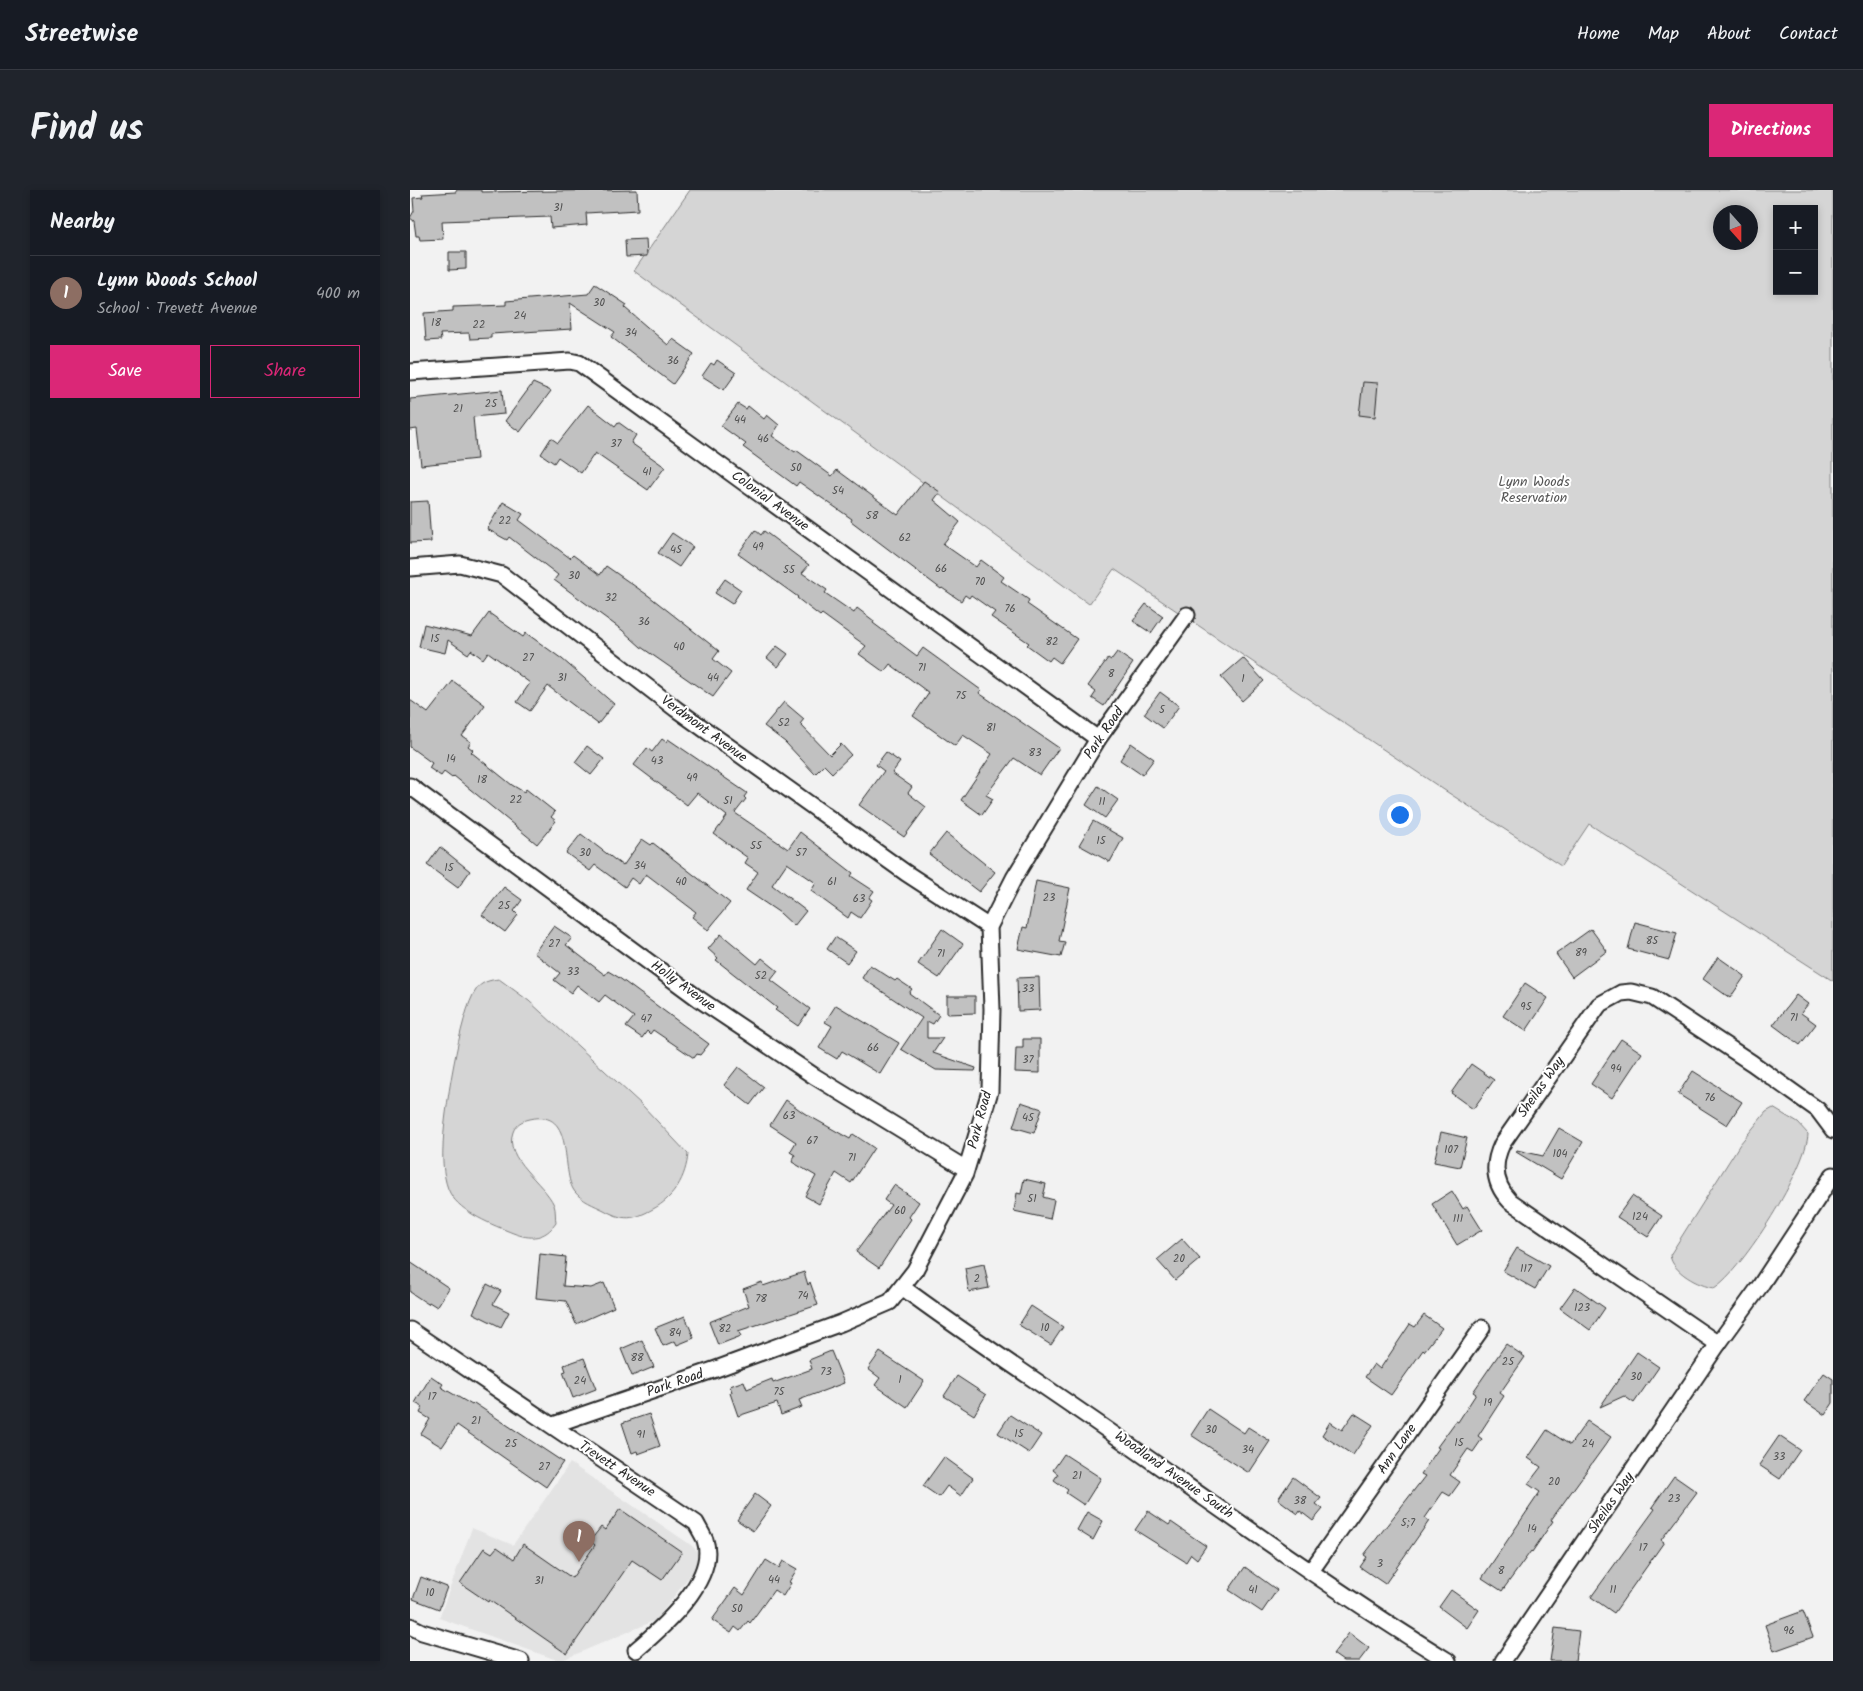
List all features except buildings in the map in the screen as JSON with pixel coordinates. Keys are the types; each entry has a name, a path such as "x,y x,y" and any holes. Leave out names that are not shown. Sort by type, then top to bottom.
{"street":[{"name":"Colonial Avenue","path":"410,372 578,362 1098,739"},
{"name":"Verdmont Avenue","path":"410,568 460,564 502,575 676,709 906,873 989,927"},
{"name":"Park Road","path":"552,1425 841,1323 890,1302 902,1287 915,1270 966,1169 990,1091 992,1008 989,927 1014,878 1098,739 1187,615"},
{"name":"Holly Avenue","path":"410,786 699,999 814,1076 966,1169"},
{"name":"Sheilas Way","path":"1718,1344 1510,1201 1501,1190 1495,1175 1495,1164 1502,1144 1599,1004 1614,995 1631,992 1652,997 1752,1063 1818,1110 1833,1130"},
{"name":"Sheilas Way","path":"1503,1661 1718,1344 1760,1286 1833,1175"},
{"name":"Woodland Avenue South","path":"902,1287 957,1328 1074,1406 1311,1571 1448,1661"},
{"name":"Ann Lane","path":"1311,1571 1482,1328"},
{"name":"Trevett Avenue","path":"410,1330 696,1523 705,1541 706,1559 701,1578 693,1591 652,1636 636,1650"},
{"path":"410,1626 422,1632 521,1661"}],"shaded area":[{"path":"570,1463 691,1545 698,1552 698,1565 656,1620 560,1661 439,1618 472,1528 513,1545"}],"green space":[{"name":"Lynn Woods Reservation","path":"690,190 1833,190 1833,981 1589,824 1561,866 1114,569 1089,604 634,271"},
{"path":"499,979 529,1001 642,1105 688,1154 682,1179 667,1199 653,1209 628,1218 611,1214 581,1198 570,1183 561,1132 555,1123 545,1118 530,1119 519,1123 513,1132 511,1142 519,1161 549,1196 554,1205 556,1223 552,1228 537,1237 526,1237 478,1218 455,1200 446,1183 443,1159 446,1114 454,1066 464,1019 476,990 486,982"},
{"path":"1773,1108 1798,1123 1808,1134 1805,1149 1797,1169 1772,1217 1756,1240 1726,1278 1714,1288 1708,1287 1694,1281 1681,1272 1672,1261 1670,1255 1740,1144 1766,1112"}],"place":[{"name":"Lynn Woods School","path":"579,1562"}]}
